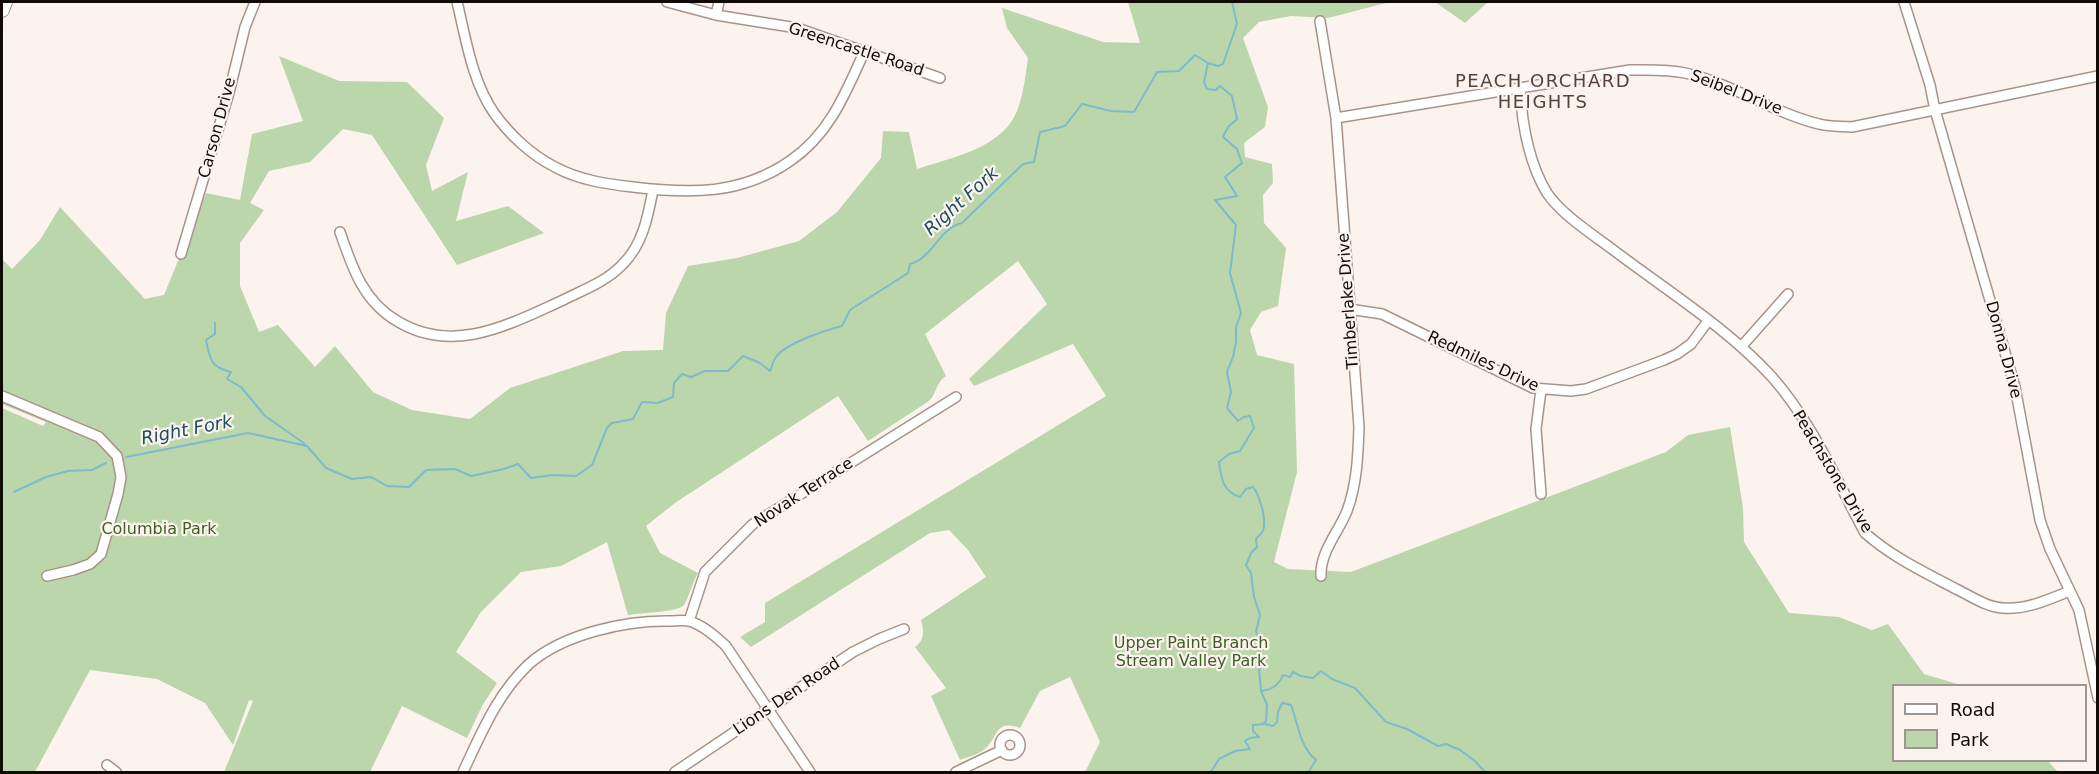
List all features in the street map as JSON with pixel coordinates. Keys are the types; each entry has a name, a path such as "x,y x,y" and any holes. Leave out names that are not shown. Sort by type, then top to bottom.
{"main road":[{"path":"2,10 5,2"}],"street":[{"name":"Carson Drive","path":"181,254 227,100 245,27 255,2"},
{"path":"457,2 478,84 493,111 508,130 552,166 574,176 653,190 683,193 745,184 772,173 792,160 816,139 838,110 865,50"},
{"name":"Greencastle Road","path":"667,2 716,15 797,28 940,78"},
{"path":"716,15 719,2"},
{"name":"Donna Drive","path":"1904,2 1930,85 1935,110 2015,387 2040,520 2049,549 2079,610 2097,698"},
{"name":"Timberlake Drive","path":"1320,21 1336,118 1359,428 1356,475 1347,511 1321,563 1321,576"},
{"name":"Seibel Drive","path":"1336,118 1630,70 1668,70 1685,72 1709,80 1820,124 1852,127 2097,76"},
{"name":"Peachstone Drive","path":"1520,88 1521,110 1532,161 1548,195 1560,208 1595,236 1741,346 1773,378 1797,411 1865,533 1879,546 1906,563 1987,604 2002,608 2026,607 2070,591"},
{"path":"340,232 356,276 369,296 396,321 417,330 448,337 485,332 508,325 602,282 624,264 642,236 653,190"},
{"path":"1741,346 1788,294"},
{"name":"Redmiles Drive","path":"1349,309 1382,314 1541,390 1586,389 1664,360 1691,344 1708,321"},
{"path":"1541,390 1536,429 1541,494"},
{"path":"2,396 99,437 117,456 121,477 101,554 90,564 47,576"},
{"name":"Novak Terrace","path":"689,621 705,572 753,524 956,396"},
{"path":"463,772 484,726 506,690 530,664 567,640 639,621 689,621 710,632 726,646 810,772"},
{"name":"Lions Den Road","path":"675,772 854,652 904,629"},
{"path":"956,772 1002,750"},
{"path":"107,765 116,772"}],"green space":[{"path":"1128,2 1390,2 1328,18 1291,16 1259,22 1243,38 1268,107 1265,127 1244,143 1245,157 1272,164 1273,183 1263,195 1264,223 1286,248 1278,306 1261,312 1250,330 1257,355 1294,364 1297,472 1274,562 1288,569 1351,572 1666,452 1688,435 1730,427 1743,508 1744,542 1789,613 1839,617 1872,630 1888,624 1924,674 1958,684 1892,684 1892,762 2049,762 2057,771 1085,772 1100,742 1070,677 1040,691 1020,728 1001,727 990,744 983,750 960,760 931,696 946,688 915,647 923,635 921,620 986,577 968,550 949,530 930,533 751,647 740,637 765,622 765,603 1106,396 1073,344 974,386 969,379 1047,304 1018,261 925,334 946,376 940,381 929,401 868,441 838,396 675,503 646,526 660,553 698,573 686,603 681,607 667,611 628,615 607,542 561,566 521,572 481,612 456,652 497,683 482,706 467,738 402,706 370,772 224,772 253,701 249,700 233,745 205,703 157,679 90,670 35,772 2,772 2,408 43,426 46,422 2,404 2,259 12,269 40,240 60,207 145,299 164,295 206,193 240,200 252,134 303,121 279,56 339,81 407,82 444,118 426,165 432,191 468,172 456,221 508,206 544,233 457,265 372,135 343,129 310,162 269,171 250,203 264,210 240,243 240,286 259,332 278,325 315,367 335,346 373,392 412,410 470,419 510,388 623,351 663,350 666,313 688,266 737,258 799,241 837,212 881,158 883,131 909,132 917,169 979,148 1000,134 1009,125 1017,111 1028,58 1007,28 1002,8 1103,42 1140,43"},
{"path":"1435,2 1488,2 1465,23"}],"waterway":[{"name":"Right Fork","path":"126,457 248,433 307,446 326,468 352,479 371,477 387,486 409,487 426,470 455,469 471,476 518,464 531,478 553,475 576,476 592,465 607,428 612,423 633,419 642,402 657,403 673,397 674,383 682,374 691,377 705,371 728,371 743,356 760,363 770,371 776,357 788,347 842,326 850,310 908,273 910,264 924,256 947,231 962,223 1023,164 1034,162 1040,132 1065,126 1082,104 1111,111 1134,112 1157,72 1179,71 1195,55 1208,63 1218,66 1223,64 1237,24 1232,2"},
{"path":"1208,63 1204,82 1207,89 1216,90 1220,86 1232,96 1237,119 1228,127 1223,137 1237,149 1242,163 1225,177 1237,196 1215,200 1236,225 1230,273 1241,313 1236,327 1233,357 1227,372 1231,392 1227,408 1238,421 1250,416 1254,428 1240,451 1229,454 1219,462 1226,488 1240,497 1246,489 1253,487 1263,515 1263,531 1256,539 1257,547 1251,553 1246,565 1251,573 1254,597 1260,615 1256,632 1260,639 1261,691 1267,705 1266,721 1263,724 1253,725 1253,731 1259,737 1245,741 1250,749 1235,751 1219,759 1211,772"},
{"path":"215,323 215,334 206,340 212,361 219,368 231,372 227,379 241,387 265,416 305,444"},
{"path":"14,492 46,477 68,471 92,470 106,463"},
{"path":"1261,691 1275,686 1283,675 1290,677 1293,672 1313,678 1321,671 1332,679 1355,688 1386,722 1407,729 1438,746 1446,744 1460,750 1485,772"},
{"path":"1265,724 1273,726 1277,722 1282,703 1291,705 1306,749 1316,760 1310,772"}],"district":[{"name":"PEACH ORCHARD HEIGHTS","path":"1543,92"}],"park label":[{"name":"Columbia Park","path":"159,530"},
{"name":"Upper Paint Branch Stream Valley Park","path":"1191,653"}]}
